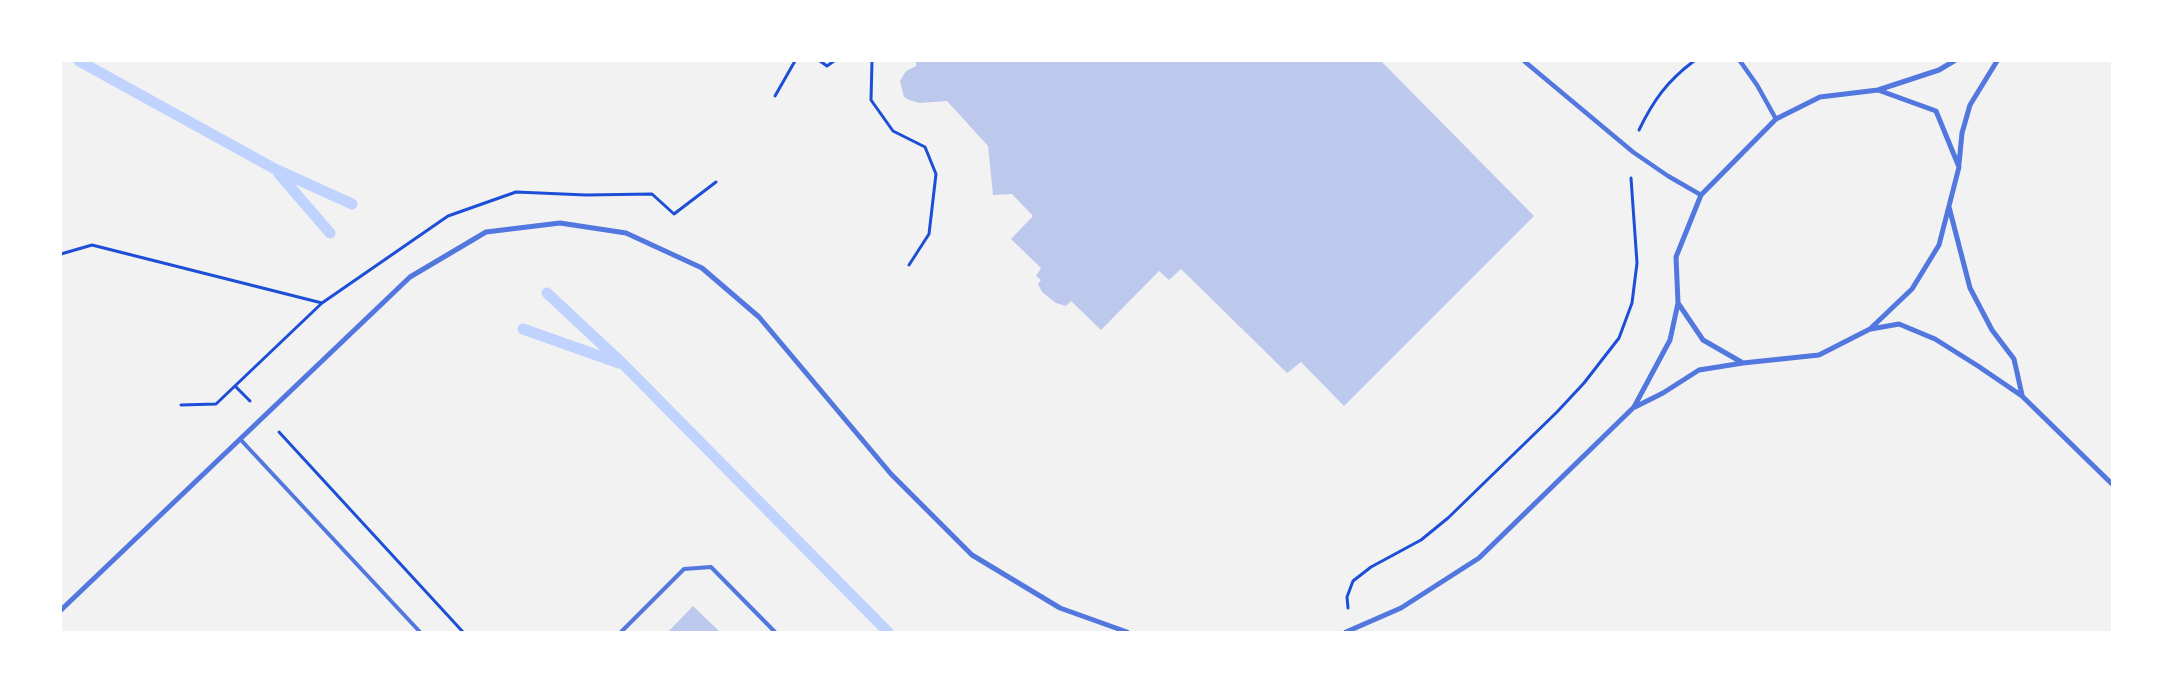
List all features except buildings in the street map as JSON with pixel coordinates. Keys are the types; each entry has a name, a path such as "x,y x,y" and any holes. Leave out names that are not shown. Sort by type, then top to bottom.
{"street":[{"path":"1524,61 1633,152 1668,176 1701,195"},
{"path":"1740,61 1758,85 1776,119"},
{"path":"1346,632 1402,608 1478,558 1634,407 1670,340 1678,304 1676,257 1701,195 1776,119 1820,97 1878,90 1939,70 1954,61"},
{"path":"1634,407 1663,393 1700,370 1743,363 1819,355 1870,329 1912,289 1939,245 1959,167 1962,134 1970,105 1997,61"},
{"path":"1878,90 1936,111 1959,167"},
{"path":"1949,206 1970,288 1992,330 2014,359 2022,396"},
{"path":"61,610 410,277 486,232 560,223 626,233 702,268 759,317 891,474 972,555 1060,608 1127,632"},
{"path":"1678,304 1703,340 1743,363"},
{"path":"1870,329 1899,324 1935,338 2022,396 2112,484"}],"lane":[{"path":"240,439 420,632"},
{"path":"621,632 684,569 711,567 775,632"}],"path":[{"path":"775,96 795,61"},
{"path":"820,61 827,66 834,61"},
{"path":"872,61 870,100 893,131 925,147 936,174 929,234 909,265"},
{"path":"1349,611 1347,597 1353,581 1371,567 1421,540 1448,518 1557,412 1584,383 1619,338 1632,303 1637,263 1630,163 1637,133 1654,100 1679,72 1694,61"},
{"path":"61,254 92,245 322,303"},
{"path":"235,386 252,403"},
{"path":"279,432 463,632"}],"waterway":[{"path":"79,61 275,169 352,204"},
{"path":"279,174 330,233"},
{"path":"547,293 623,364 888,632"},
{"path":"523,329 619,363"}]}
